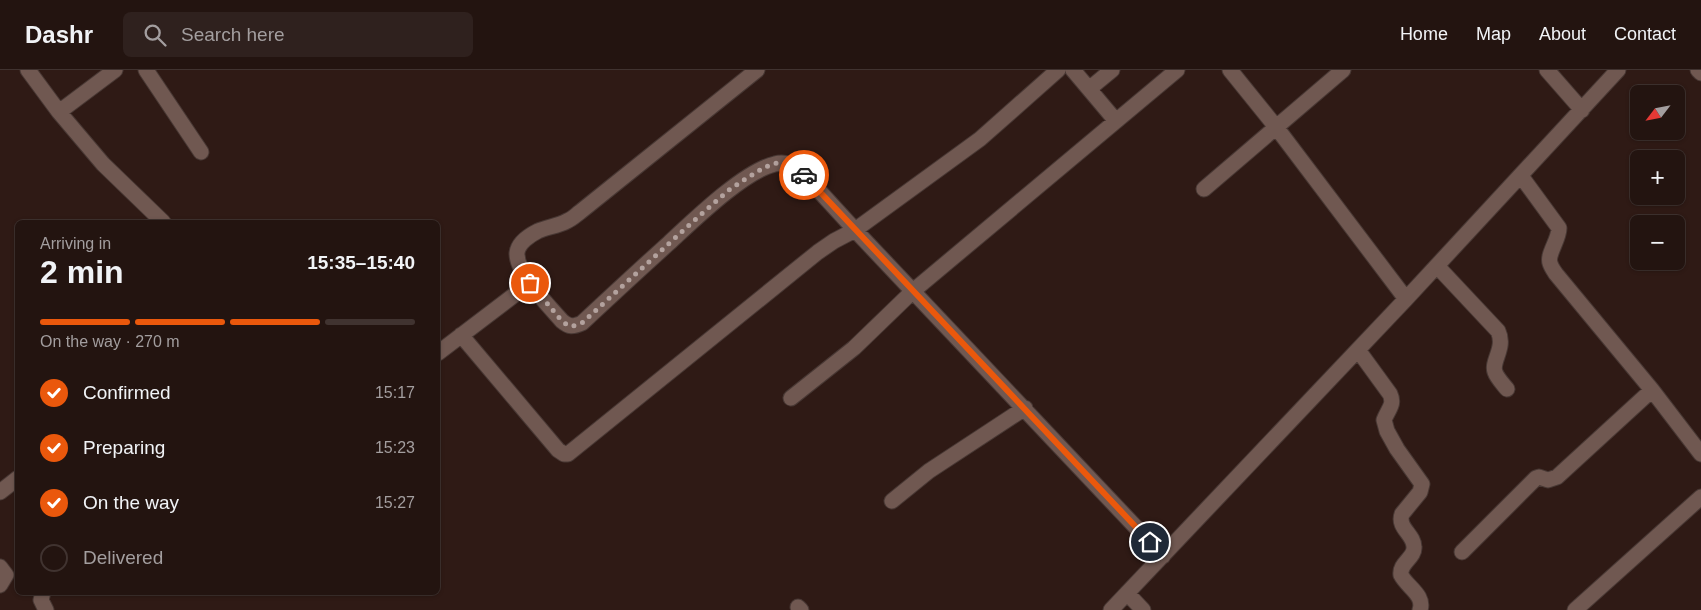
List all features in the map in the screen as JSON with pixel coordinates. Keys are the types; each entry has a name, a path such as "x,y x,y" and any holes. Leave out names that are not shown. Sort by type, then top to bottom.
{"street":[{"path":"28,70 59,112 103,164 161,220"},
{"path":"59,112 115,70"},
{"path":"146,70 201,152"},
{"path":"758,70 567,222 538,231 528,237 520,246 517,254 520,265 530,283 567,326 582,323 729,190 765,167 777,163 791,164 800,170 1163,556"},
{"path":"461,336 558,450 568,454 818,252 855,230 980,139 1058,70"},
{"path":"1073,70 1116,121"},
{"path":"1089,89 1112,70"},
{"path":"791,398 854,348 912,291 1177,70"},
{"path":"1204,189 1343,70"},
{"path":"1547,70 1582,110"},
{"path":"1111,610 1437,266 1618,70"},
{"path":"1234,71 1406,298"},
{"path":"1521,176 1560,228 1556,243 1550,253 1549,262 1556,274 1652,390 1701,454"},
{"path":"1437,266 1498,331 1500,349 1494,368 1507,389"},
{"path":"440,352 530,283"},
{"path":"1358,350 1393,400 1384,420 1385,425 1402,456 1422,484 1420,492 1400,518 1414,547 1411,555 1402,566 1400,575 1420,598 1420,610"},
{"path":"1462,552 1536,478 1553,480 1557,477 1652,390"},
{"path":"892,501 929,472 1025,408"},
{"path":"0,492 15,480"},
{"path":"1575,610 1701,497"},
{"path":"0,567 6,575 0,586"},
{"path":"1127,592 1143,610"},
{"path":"42,595 41,600 46,610"}],"way so far":[{"path":"530,283 567,326 582,323 729,190 765,167 777,163 791,164 804,175"}],"route":[{"path":"804,175 1150,542"}]}
